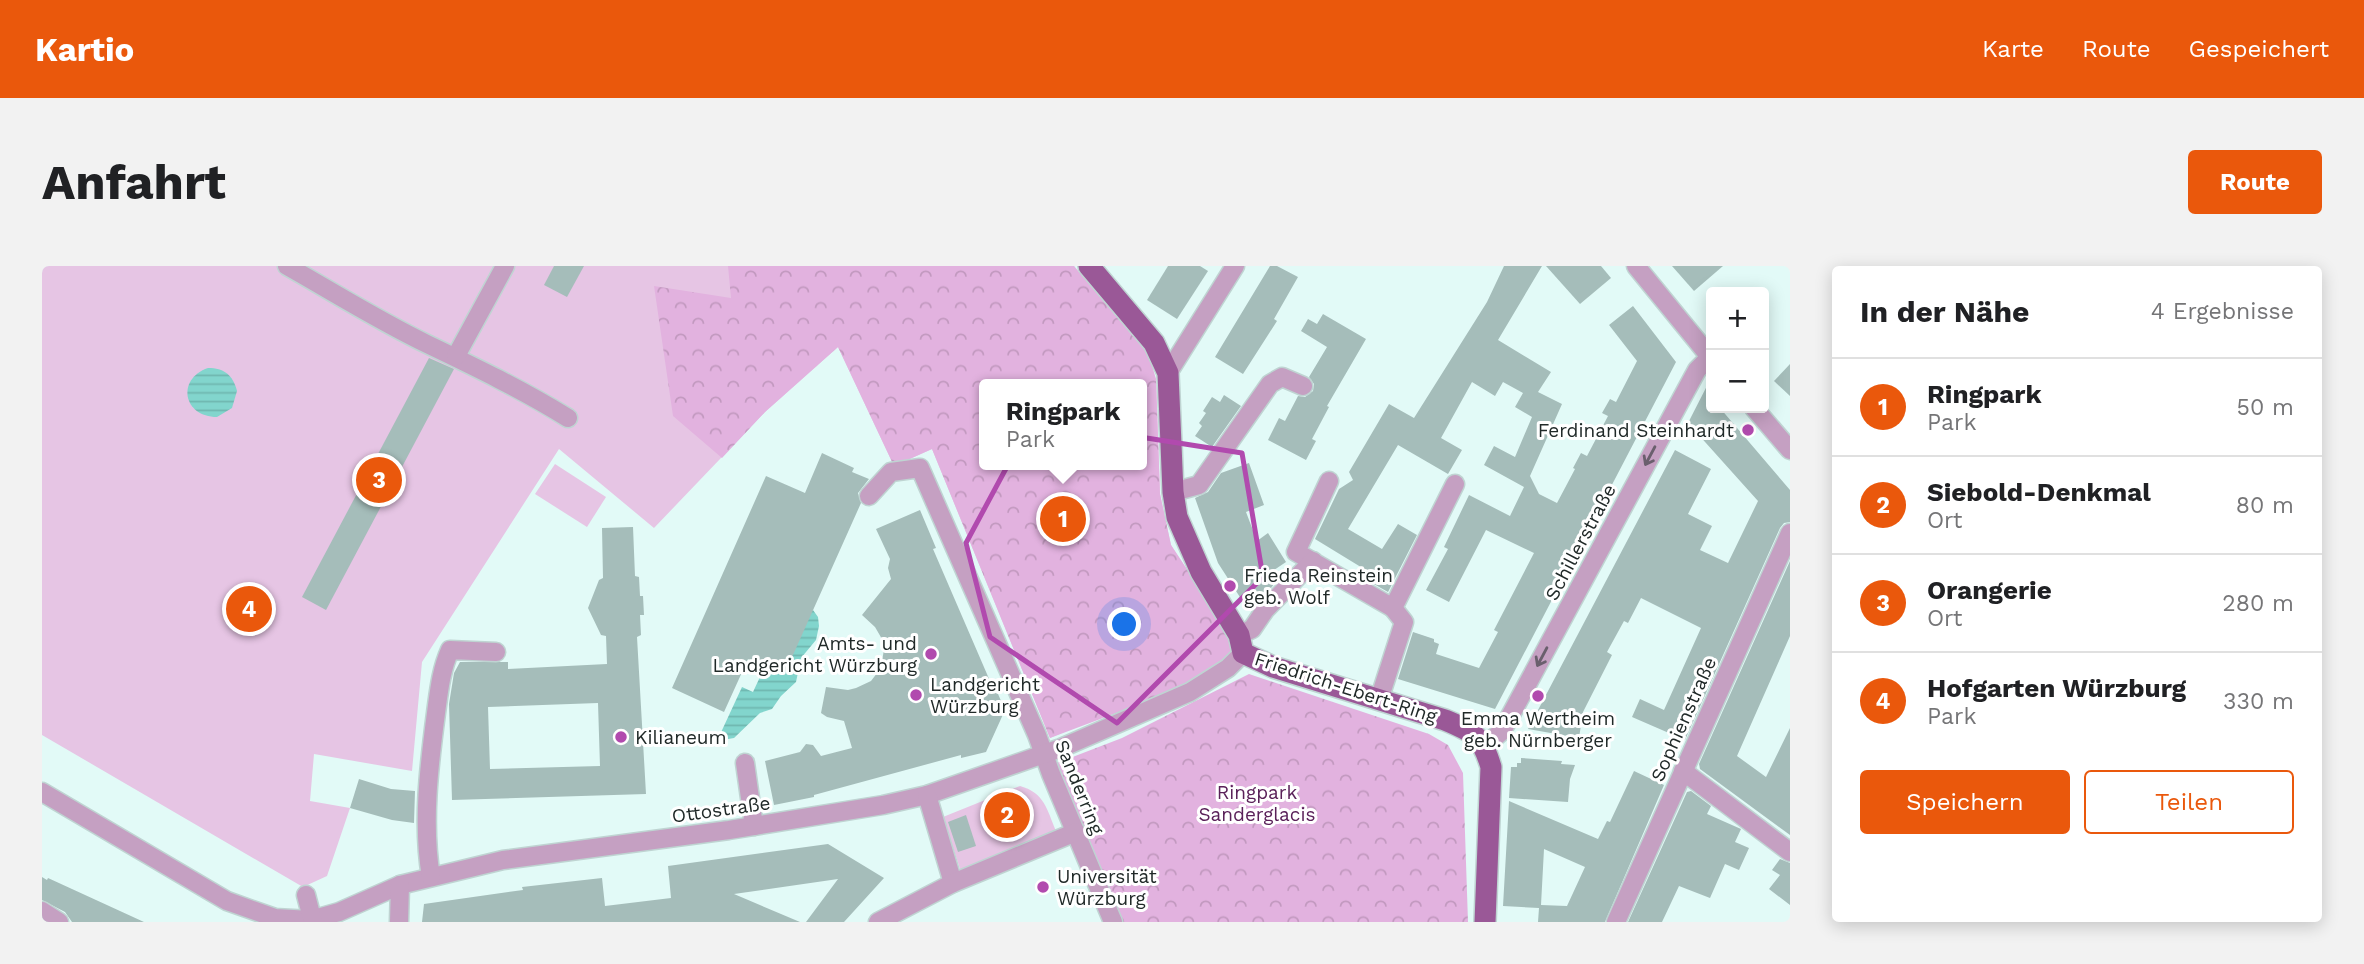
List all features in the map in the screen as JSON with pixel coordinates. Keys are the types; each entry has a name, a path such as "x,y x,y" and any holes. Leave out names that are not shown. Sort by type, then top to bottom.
{"main road":[{"name":"Friedrich-Ebert-Ring","path":"1089,266 1154,343 1168,373 1173,492 1177,517 1188,545 1241,644 1273,667 1445,720 1472,731 1485,746"},
{"path":"1485,746 1491,767 1485,922"}],"street":[{"path":"286,266 426,343 535,397 568,418"},
{"path":"1168,373 1236,266"},
{"path":"1636,266 1706,351"},
{"path":"456,356 502,267"},
{"name":"Schillerstraße","path":"1485,746 1502,731 1697,369 1706,361"},
{"path":"1173,492 1199,485 1270,384 1282,377 1303,386"},
{"path":"1758,413 1790,450"},
{"name":"Sanderring","path":"869,496 891,471 920,468 1008,669 1113,922"},
{"path":"1329,481 1296,551 1393,608 1404,622 1379,700"},
{"path":"1393,608 1455,484"},
{"name":"Sophienstraße","path":"1616,922 1790,533"},
{"name":"Ottostraße","path":"312,921 400,885 503,860 754,826 883,805 927,795 1044,754 1190,692 1228,668 1265,610 1313,561"},
{"path":"431,877 427,821 433,737 443,666 450,650 496,652"},
{"path":"745,763 754,826"},
{"path":"1683,771 1790,852"},
{"path":"42,792 227,901 275,918 312,921 306,895"},
{"path":"927,795 953,883"},
{"path":"878,922 953,883 1076,832"},
{"path":"399,922 400,885"},
{"path":"355,922 356,913 366,901"},
{"path":"42,911 59,922"}],"highlighted area":[{"path":"1032,420 1242,453 1263,577 1117,723 990,637 966,543"}],"shaded area":[{"path":"42,266 1074,266 1156,379 1160,494 1171,545 1243,655 1050,738 932,449 894,466 838,347 765,412 654,528 559,449 422,662 412,771 314,754 310,801 350,808 327,876 303,887 42,735"},
{"path":"555,464 606,497 587,527 535,494"},
{"path":"1020,786 1040,798 1056,831 961,872 943,817"}],"green space":[{"path":"728,266 1074,266 1149,355 1156,379 1160,494 1171,545 1243,655 1233,669 1050,738 932,449 894,466 838,347 765,412 722,458 673,416 654,286 731,298"},
{"name":"Ringpark Sanderglacis","path":"1249,674 1429,734 1448,745 1463,773 1468,922 1114,922 1044,768 1122,738"}],"water":[{"path":"208,368 219,369 227,374 237,391 232,408 217,417 197,411 188,397 191,380"},
{"path":"813,610 818,617 819,626 816,640 801,658 796,682 772,709 760,713 734,738 717,741 742,687 753,692 765,666"}],"building":[{"path":"554,266 584,266 567,297 544,285"},
{"path":"1168,266 1200,266 1208,271 1177,319 1147,300"},
{"path":"1270,266 1277,266 1298,277 1274,319 1277,321 1243,374 1215,357"},
{"path":"1504,266 1542,266 1498,340 1551,372 1538,392 1562,404 1530,476 1539,494 1557,503 1581,453 1587,456 1608,416 1602,413 1610,399 1616,402 1637,361 1609,325 1633,306 1676,362 1495,709 1398,679 1413,632 1434,639 1434,642 1439,644 1436,654 1479,668 1498,632 1494,630 1534,553 1486,530 1449,602 1426,590 1448,549 1444,547 1469,495 1510,516 1524,487 1484,465 1494,446 1515,457 1532,417 1515,407 1523,393 1503,382 1495,396 1472,382 1441,438 1462,450 1448,474 1398,445 1348,529 1382,549 1398,524 1417,535 1388,592 1365,579 1369,572 1315,539 1339,489 1353,480 1349,472 1389,404 1414,418 1487,302"},
{"path":"1546,266 1601,266 1611,278 1580,304"},
{"path":"1672,266 1723,266 1694,291"},
{"path":"1323,314 1366,339 1327,406 1329,407 1312,439 1316,441 1306,460 1268,440 1279,418 1285,421 1298,396 1305,397 1313,391 1314,384 1309,377 1327,347 1301,331 1308,319 1317,324"},
{"path":"429,358 454,369 326,610 302,597"},
{"path":"1790,364 1790,396 1774,381"},
{"path":"1706,388 1706,413 1724,413 1790,490 1790,522 1784,523 1780,528 1685,740 1632,717 1640,699 1664,710 1701,628 1641,598 1628,623 1624,621 1607,652 1612,655 1583,712 1579,738 1528,729 1675,450 1711,469 1688,514 1712,526 1700,550 1728,563 1758,501 1688,423"},
{"path":"1224,395 1241,406 1212,447 1195,436 1202,426 1199,423 1206,413 1203,411 1212,397 1220,402"},
{"path":"822,453 854,468 852,472 869,479 858,493 861,503 784,675 748,659 724,712 672,688 766,476 805,493"},
{"path":"1249,463 1264,505 1246,512 1257,541 1268,533 1286,562 1268,574 1274,584 1271,588 1245,605 1218,563 1195,498 1208,492 1221,473"},
{"name":"Amts- und Landgericht Würzburg","path":"920,510 936,548 933,549 1005,710 986,752 961,758 961,755 814,797 774,805 765,761 800,752 806,744 813,745 821,756 852,748 844,721 821,713 826,687 848,690 856,688 871,681 881,668 884,649 882,639 875,627 862,615 891,579 888,568 890,559 876,529"},
{"name":"Kilianeum","path":"633,527 635,576 639,577 644,615 640,615 641,635 637,637 646,794 452,800 449,704 454,673 460,662 508,662 508,669 607,664 606,636 601,635 588,608 599,580 603,578 602,528","holes":["598,703 600,766 490,769 488,707"]},
{"path":"1790,561 1790,636 1737,756 1766,777 1790,728 1790,835 1700,769 1699,764"},
{"path":"1521,758 1562,761 1561,764 1575,765 1570,779 1568,802 1509,798 1511,767 1517,767"},
{"path":"1634,771 1664,785 1605,922 1538,922 1539,908 1503,906 1509,801 1598,839 1607,821 1610,822","holes":["1544,849 1585,867 1567,906 1541,905"]},
{"path":"359,779 391,789 415,791 414,823 350,808"},
{"path":"1691,791 1711,806 1707,814 1741,829 1735,842 1749,848 1739,870 1725,864 1710,898 1679,886 1662,922 1628,922 1687,792"},
{"path":"966,815 976,846 958,852 948,822"},
{"path":"828,844 884,878 844,922 806,922 838,879 734,894 800,922 422,922 424,904 523,890 522,887 602,878 605,906 671,898 668,866"},
{"path":"1780,859 1790,863 1790,905 1769,889 1780,875 1772,870"},
{"path":"42,877 144,922 72,922 65,912 42,900"}],"place":[{"name":"Ferdinand Steinhardt","path":"1748,430"},
{"name":"Orangerie","path":"379,480"},
{"name":"Ringpark","path":"1063,519"},
{"name":"Frieda Reinstein geb. Wolf","path":"1230,586"},
{"name":"Hofgarten Würzburg","path":"249,609"},
{"name":"Amts- und Landgericht Würzburg","path":"931,654"},
{"name":"Landgericht Würzburg","path":"916,695"},
{"name":"Emma Wertheim geb. Nürnberger","path":"1538,696"},
{"name":"Kilianeum","path":"621,737"},
{"name":"Siebold-Denkmal","path":"1007,815"},
{"name":"Universität Würzburg","path":"1043,887"}]}
